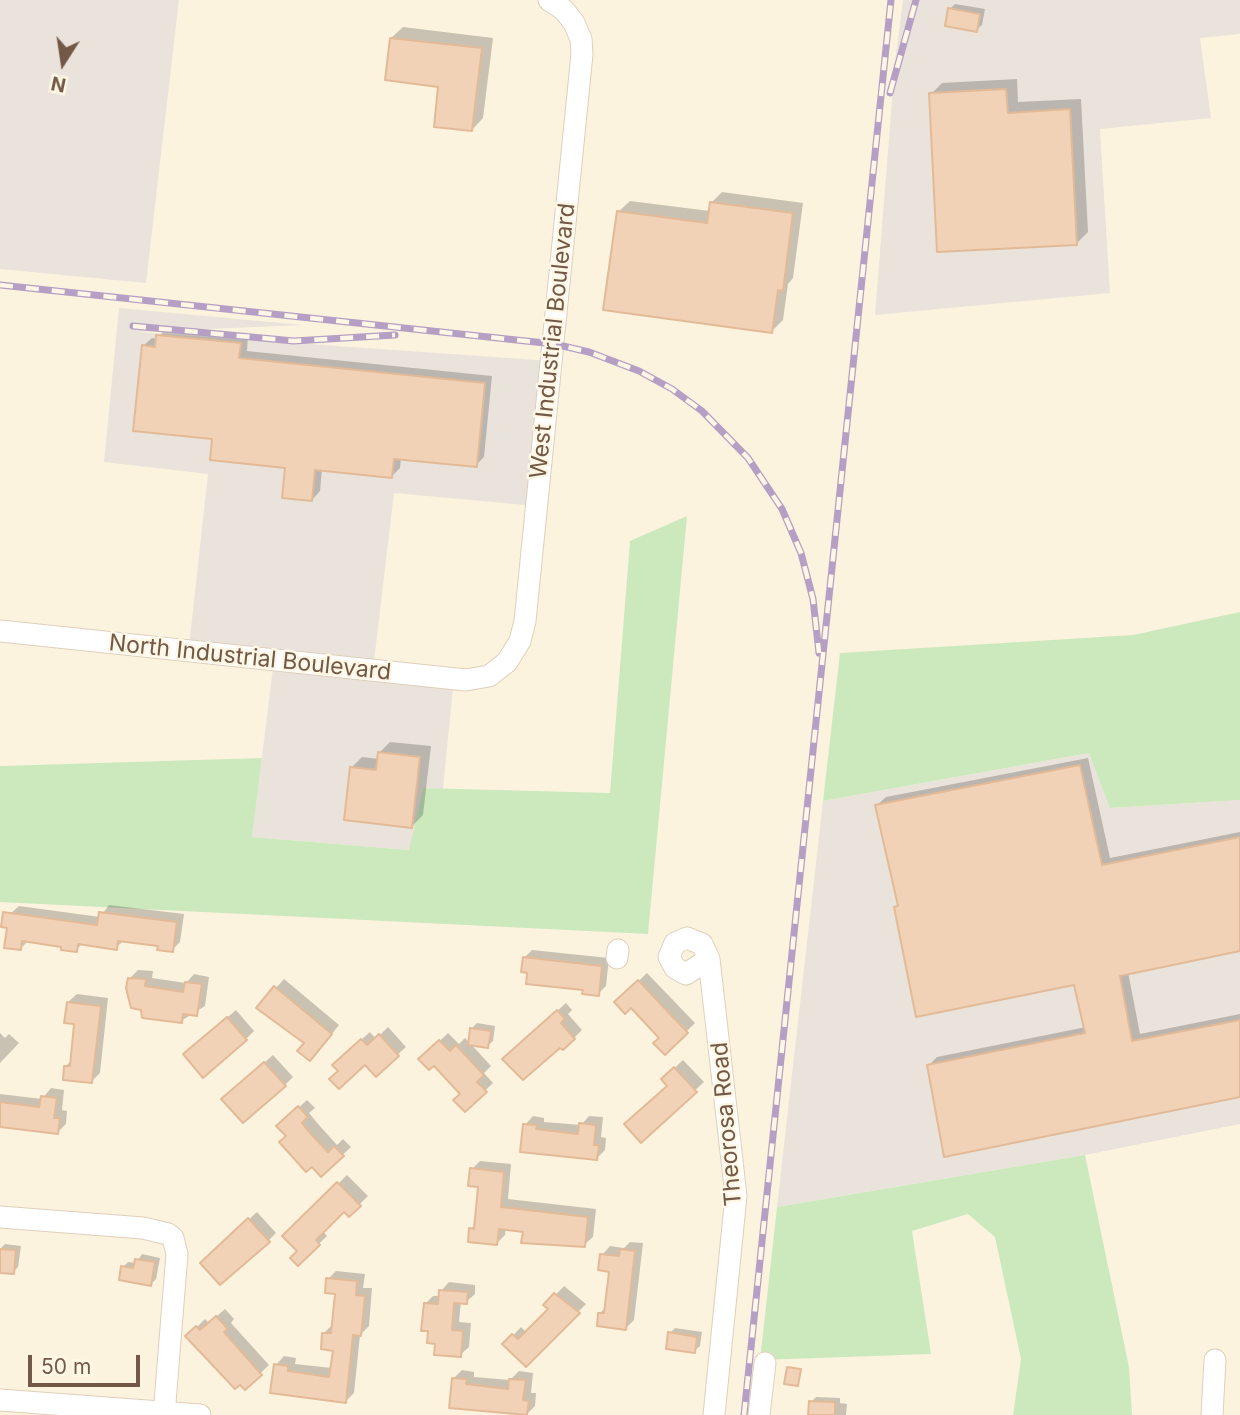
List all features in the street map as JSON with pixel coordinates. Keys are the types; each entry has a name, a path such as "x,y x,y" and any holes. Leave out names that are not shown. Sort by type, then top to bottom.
{"street":[{"name":"West Industrial Boulevard","path":"498,670 507,662 520,641 525,621 582,54 581,39 574,23 556,5"},
{"name":"North Industrial Boulevard","path":"0,631 466,680 489,677 498,670"},
{"name":"Theorosa Road","path":"709,959 736,1196 714,1415"},
{"path":"0,1217 143,1228 171,1236 177,1254 164,1414"},
{"path":"1212,1415 1215,1360"},
{"path":"759,1415 765,1363"},
{"path":"0,1400 200,1415"}],"shaded area":[{"path":"0,0 179,0 146,283 0,269"},
{"path":"903,0 1240,0 1240,34 1200,38 1211,118 1100,129 1110,293 875,315 895,62"},
{"path":"119,308 303,325 138,332 551,361 536,506 394,493 372,678 453,688 443,789 423,788 410,850 252,837 273,668 188,656 208,474 104,462"},
{"path":"1089,753 1111,808 1240,800 1240,1124 1085,1155 777,1207 823,801"}],"green space":[{"path":"687,516 648,934 0,902 0,766 262,758 252,837 409,850 423,788 610,793 630,541"},
{"path":"1240,612 1240,800 1110,808 1089,753 823,801 840,653 1133,635"},
{"path":"1085,1155 1129,1367 1132,1415 1013,1415 1021,1359 995,1237 968,1214 912,1231 931,1354 760,1360 777,1207"}],"building":[{"path":"948,8 980,14 977,32 945,26"},
{"path":"390,38 482,48 472,131 434,127 438,87 385,80"},
{"path":"1006,89 1008,113 1070,109 1077,245 937,252 929,93"},
{"path":"710,202 793,213 783,291 778,290 772,333 603,310 617,211 707,223"},
{"path":"156,335 241,343 239,358 485,383 477,467 394,459 392,478 315,470 312,501 282,498 285,468 210,460 212,439 133,431 142,345 155,347"},
{"path":"378,752 420,757 412,828 344,820 350,767 376,770"},
{"path":"1080,765 1102,865 1240,837 1240,951 1120,976 1132,1041 1240,1020 1240,1097 944,1157 927,1065 1085,1033 1074,985 916,1017 894,907 898,906 875,805"},
{"path":"3,912 97,925 99,912 177,922 173,952 157,950 158,946 118,941 117,950 78,944 77,952 22,941 21,950 4,948 7,928 1,927"},
{"path":"523,957 602,966 599,996 582,994 583,990 526,984 527,973 521,972"},
{"path":"128,978 146,979 145,986 183,992 185,982 202,984 197,1016 183,1014 182,1023 142,1018 141,1010 131,1008 126,988"},
{"path":"638,980 688,1033 665,1055 653,1043 659,1038 631,1008 625,1014 614,1002"},
{"path":"274,986 332,1034 310,1061 297,1051 304,1043 256,1008"},
{"path":"67,1002 101,1006 92,1083 63,1080 64,1066 70,1066 74,1024 64,1023"},
{"path":"557,1010 565,1019 561,1023 575,1039 563,1050 560,1048 523,1080 502,1059"},
{"path":"227,1017 247,1040 203,1078 183,1054"},
{"path":"470,1028 491,1031 488,1048 468,1045"},
{"path":"379,1034 399,1056 376,1077 365,1065 339,1089 329,1079 338,1071 332,1065 361,1039 367,1045"},
{"path":"439,1040 450,1051 456,1045 484,1075 477,1082 487,1092 465,1112 453,1100 460,1094 434,1066 429,1070 418,1059"},
{"path":"264,1062 286,1086 243,1123 221,1099"},
{"path":"674,1067 697,1092 641,1143 624,1124 667,1086 661,1079"},
{"path":"41,1096 57,1098 54,1118 60,1118 58,1134 0,1127 0,1102 39,1107"},
{"path":"298,1106 308,1117 302,1123 311,1134 328,1152 334,1146 344,1156 321,1177 312,1167 306,1172 279,1142 286,1136 276,1126"},
{"path":"579,1123 596,1125 594,1145 599,1145 597,1160 520,1152 523,1124 537,1125 536,1129 578,1134"},
{"path":"470,1168 504,1172 501,1207 588,1217 585,1247 521,1243 523,1232 499,1229 497,1245 468,1242 469,1228 474,1229 478,1187 468,1186"},
{"path":"337,1182 361,1206 349,1217 344,1212 316,1240 320,1245 298,1266 290,1258 297,1251 282,1236"},
{"path":"248,1218 270,1242 220,1285 200,1263"},
{"path":"0,1249 16,1250 14,1274 0,1273"},
{"path":"620,1249 635,1251 626,1330 597,1326 598,1313 604,1313 609,1272 598,1270 600,1254 619,1256"},
{"path":"135,1259 155,1262 151,1286 119,1280 121,1266 133,1268"},
{"path":"326,1278 357,1281 356,1295 365,1296 361,1336 353,1335 346,1403 270,1393 274,1364 288,1366 288,1371 329,1377 333,1351 321,1349 322,1333 331,1333 335,1294 325,1293"},
{"path":"439,1290 468,1292 467,1304 454,1303 452,1330 463,1331 461,1357 434,1355 435,1344 427,1343 428,1331 421,1331 424,1303 438,1304"},
{"path":"554,1293 580,1313 526,1367 502,1344 512,1334 518,1339 548,1309 543,1305"},
{"path":"216,1316 228,1329 224,1332 262,1375 245,1390 240,1385 235,1389 185,1336 196,1326 200,1330"},
{"path":"668,1332 697,1337 695,1353 666,1349"},
{"path":"787,1367 801,1369 798,1386 784,1384"},
{"path":"452,1378 467,1379 466,1384 508,1389 509,1379 526,1380 523,1400 529,1401 527,1415 449,1408"},
{"path":"809,1401 835,1402 835,1415 808,1415"}],"railway":[{"path":"744,1415 891,0"},
{"path":"890,93 916,0"},
{"path":"0,285 554,344 589,352 639,371 672,389 702,411 748,458 782,509 801,553 813,599 819,653"},
{"path":"133,326 294,341 395,335"}]}
